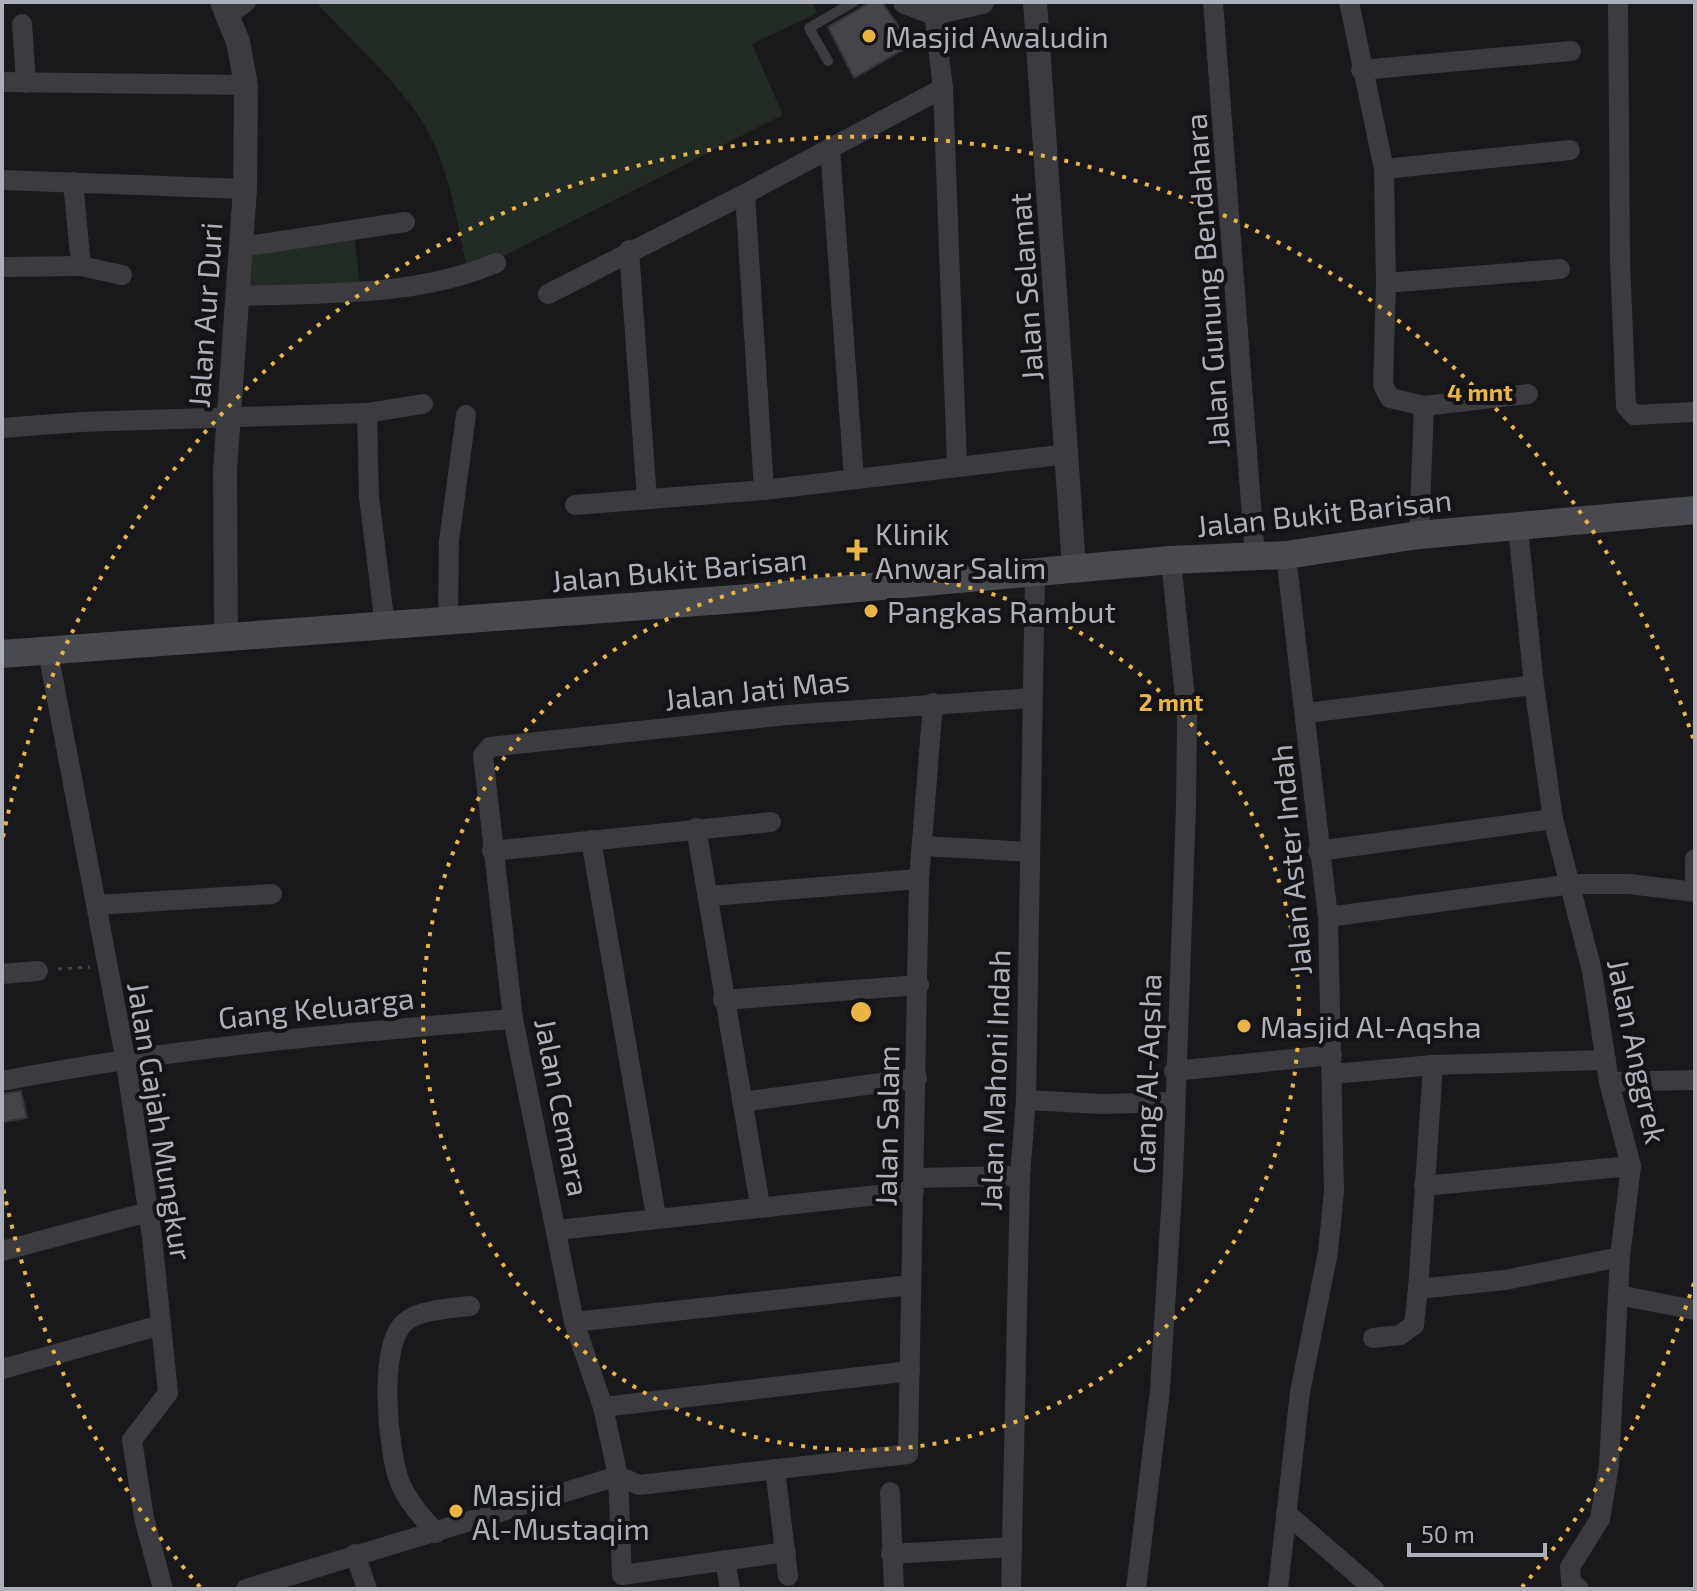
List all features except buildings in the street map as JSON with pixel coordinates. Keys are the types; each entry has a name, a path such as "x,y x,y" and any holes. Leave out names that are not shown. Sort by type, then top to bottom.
{"main road":[{"name":"Jalan Bukit Barisan","path":"2,654 448,621 1171,560 1286,555 1419,535 1695,510"}],"street":[{"path":"905,2 934,13 982,2"},
{"name":"Jalan Selamat","path":"1035,2 1074,568"},
{"name":"Jalan Gunung Bendahara","path":"1213,2 1219,37 1255,557"},
{"path":"1349,2 1384,169 1386,283 1383,385 1390,398 1424,406 1528,394"},
{"path":"1618,2 1620,260 1626,406 1634,415 1695,412"},
{"name":"Jalan Aur Duri","path":"226,636 228,420 245,189 246,85 232,6"},
{"path":"934,13 943,88 957,465"},
{"path":"22,24 26,83"},
{"path":"1361,70 1571,51"},
{"path":"2,82 246,85"},
{"path":"548,294 629,250 745,194 943,88"},
{"path":"830,148 854,478"},
{"path":"1384,169 1570,150"},
{"path":"2,180 245,189"},
{"path":"73,182 81,266"},
{"path":"745,194 764,490"},
{"path":"241,247 405,222"},
{"path":"629,250 647,499"},
{"path":"236,296 351,292 452,280 496,263"},
{"path":"2,267 81,266 122,275"},
{"path":"1386,283 1560,269"},
{"path":"2,428 151,419 228,420 367,413 423,404"},
{"path":"1419,535 1424,406"},
{"path":"367,413 369,497 385,626"},
{"path":"448,621 449,541 466,415"},
{"path":"575,505 764,490 1068,454"},
{"name":"Jalan Anggrek","path":"1518,528 1534,685 1553,819 1592,971 1609,1082 1631,1166 1620,1257 1609,1466 1600,1519 1570,1567 1575,1586"},
{"name":"Jalan Aster Indah","path":"1278,1589 1300,1392 1333,1224 1328,917 1286,555"},
{"name":"Gang Al-Aqsha","path":"1136,1589 1160,1390 1173,1176 1187,718 1171,560"},
{"name":"Jalan Mahoni Indah","path":"1011,1589 1020,1176 1026,1100 1035,572"},
{"name":"Jalan Gajah Mungkur","path":"48,652 105,965 125,1057 148,1212 168,1393 132,1440 144,1518 163,1589"},
{"path":"1306,713 1534,685"},
{"name":"Jalan Jati Mas","path":"490,747 933,703 1031,698"},
{"name":"Jalan Salam","path":"775,1469 908,1454 919,879 933,703"},
{"name":"Jalan Cemara","path":"490,747 483,755 513,1019 574,1322 603,1407 618,1476 622,1575 725,1560"},
{"path":"1318,851 1553,819"},
{"path":"492,851 771,822"},
{"path":"696,828 710,896 723,1000 760,1205"},
{"path":"591,840 656,1216"},
{"path":"924,846 1030,852"},
{"path":"1695,859 1695,880"},
{"path":"710,896 919,879"},
{"path":"1328,917 1572,884 1629,884 1695,892"},
{"path":"96,905 272,894"},
{"path":"2,974 38,971"},
{"path":"723,1000 919,985"},
{"name":"Gang Keluarga","path":"2,1081 125,1057 355,1031 513,1019"},
{"path":"1174,1071 1332,1064 1433,1065 1606,1060"},
{"path":"1373,1338 1400,1335 1414,1325 1433,1065"},
{"path":"742,1102 917,1078"},
{"path":"1609,1082 1695,1080"},
{"path":"1026,1100 1097,1104 1173,1102"},
{"path":"1424,1186 1631,1166"},
{"path":"557,1230 914,1184 1020,1176"},
{"path":"2,1251 148,1212"},
{"path":"1418,1289 1505,1280 1620,1257"},
{"path":"574,1322 911,1285"},
{"path":"1618,1295 1695,1310"},
{"path":"436,1533 400,1483 387,1375 392,1341 405,1321 446,1308 470,1306"},
{"path":"2,1369 161,1325"},
{"path":"603,1407 910,1371"},
{"path":"251,1588 618,1476 639,1485 775,1469 788,1576"},
{"path":"890,1492 894,1589"},
{"path":"1286,1513 1374,1589"},
{"path":"891,1554 1012,1547"},
{"path":"730,1589 725,1560 786,1552"},
{"path":"355,1554 367,1589"}],"lane":[{"path":"828,61 809,28 854,2"}],"path":[{"path":"38,971 105,965"}],"shaded area":[{"path":"316,2 812,2 817,13 752,44 783,115 468,274 446,175 423,123 396,86"},
{"path":"354,232 360,287 246,293 244,247"}],"place":[{"name":"Masjid Awaludin","path":"869,36"},
{"name":"Klinik Anwar Salim","path":"857,550"},
{"name":"Pangkas Rambut","path":"871,611"},
{"name":"Masjid Al-Aqsha","path":"1244,1026"},
{"name":"Masjid Al-Mustaqim","path":"456,1511"}]}
